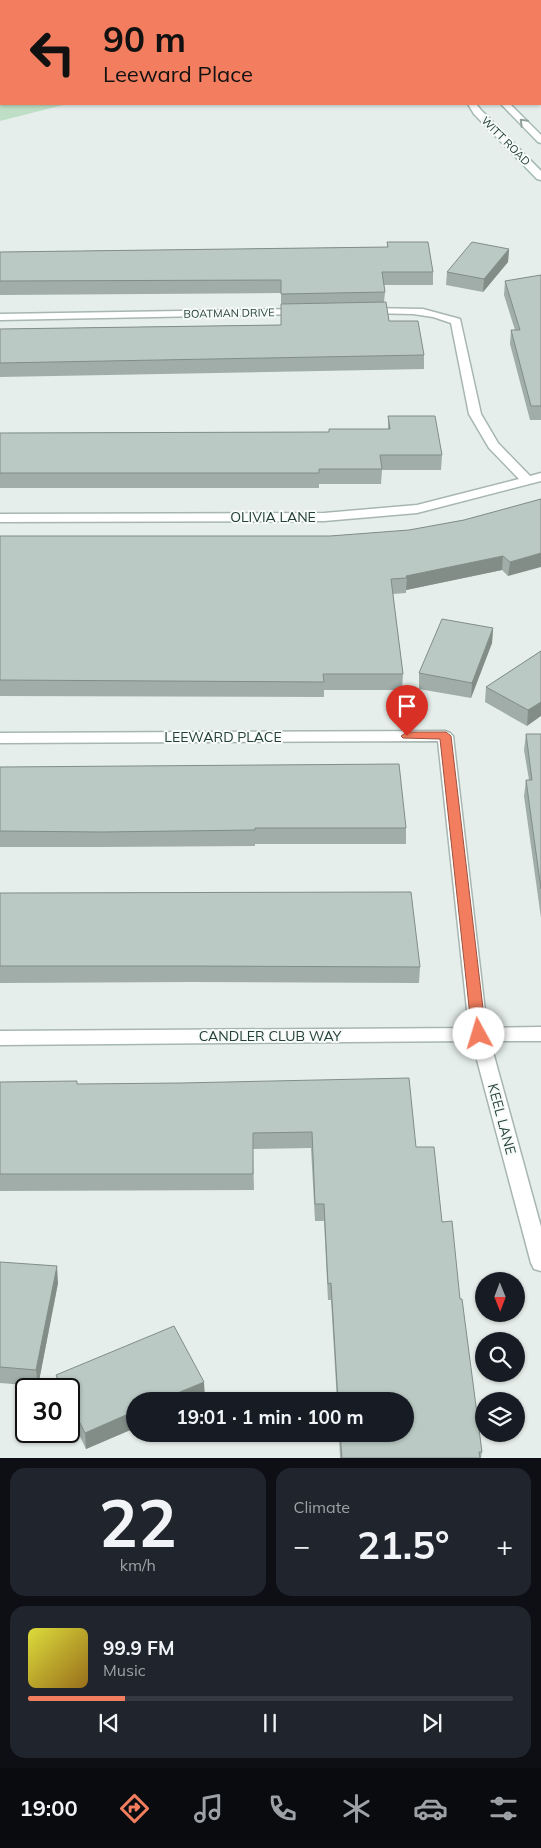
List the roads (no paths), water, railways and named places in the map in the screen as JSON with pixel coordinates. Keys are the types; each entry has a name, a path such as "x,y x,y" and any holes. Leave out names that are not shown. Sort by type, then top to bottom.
{"street":[{"name":"WITT ROAD","path":"473,105 477,112 541,177"},
{"name":"WITT ROAD","path":"506,105 541,140"},
{"path":"359,311 409,310 436,313 456,321 475,414 492,445 526,479"},
{"name":"BOATMAN DRIVE","path":"0,317 309,312"},
{"name":"OLIVIA LANE","path":"0,518 324,517 372,514 417,509 526,479 541,477"},
{"name":"LEEWARD PLACE","path":"0,738 446,736"},
{"name":"KEEL LANE","path":"446,736 479,1034 541,1263"},
{"name":"CANDLER CLUB WAY","path":"0,1038 541,1034"}]}
